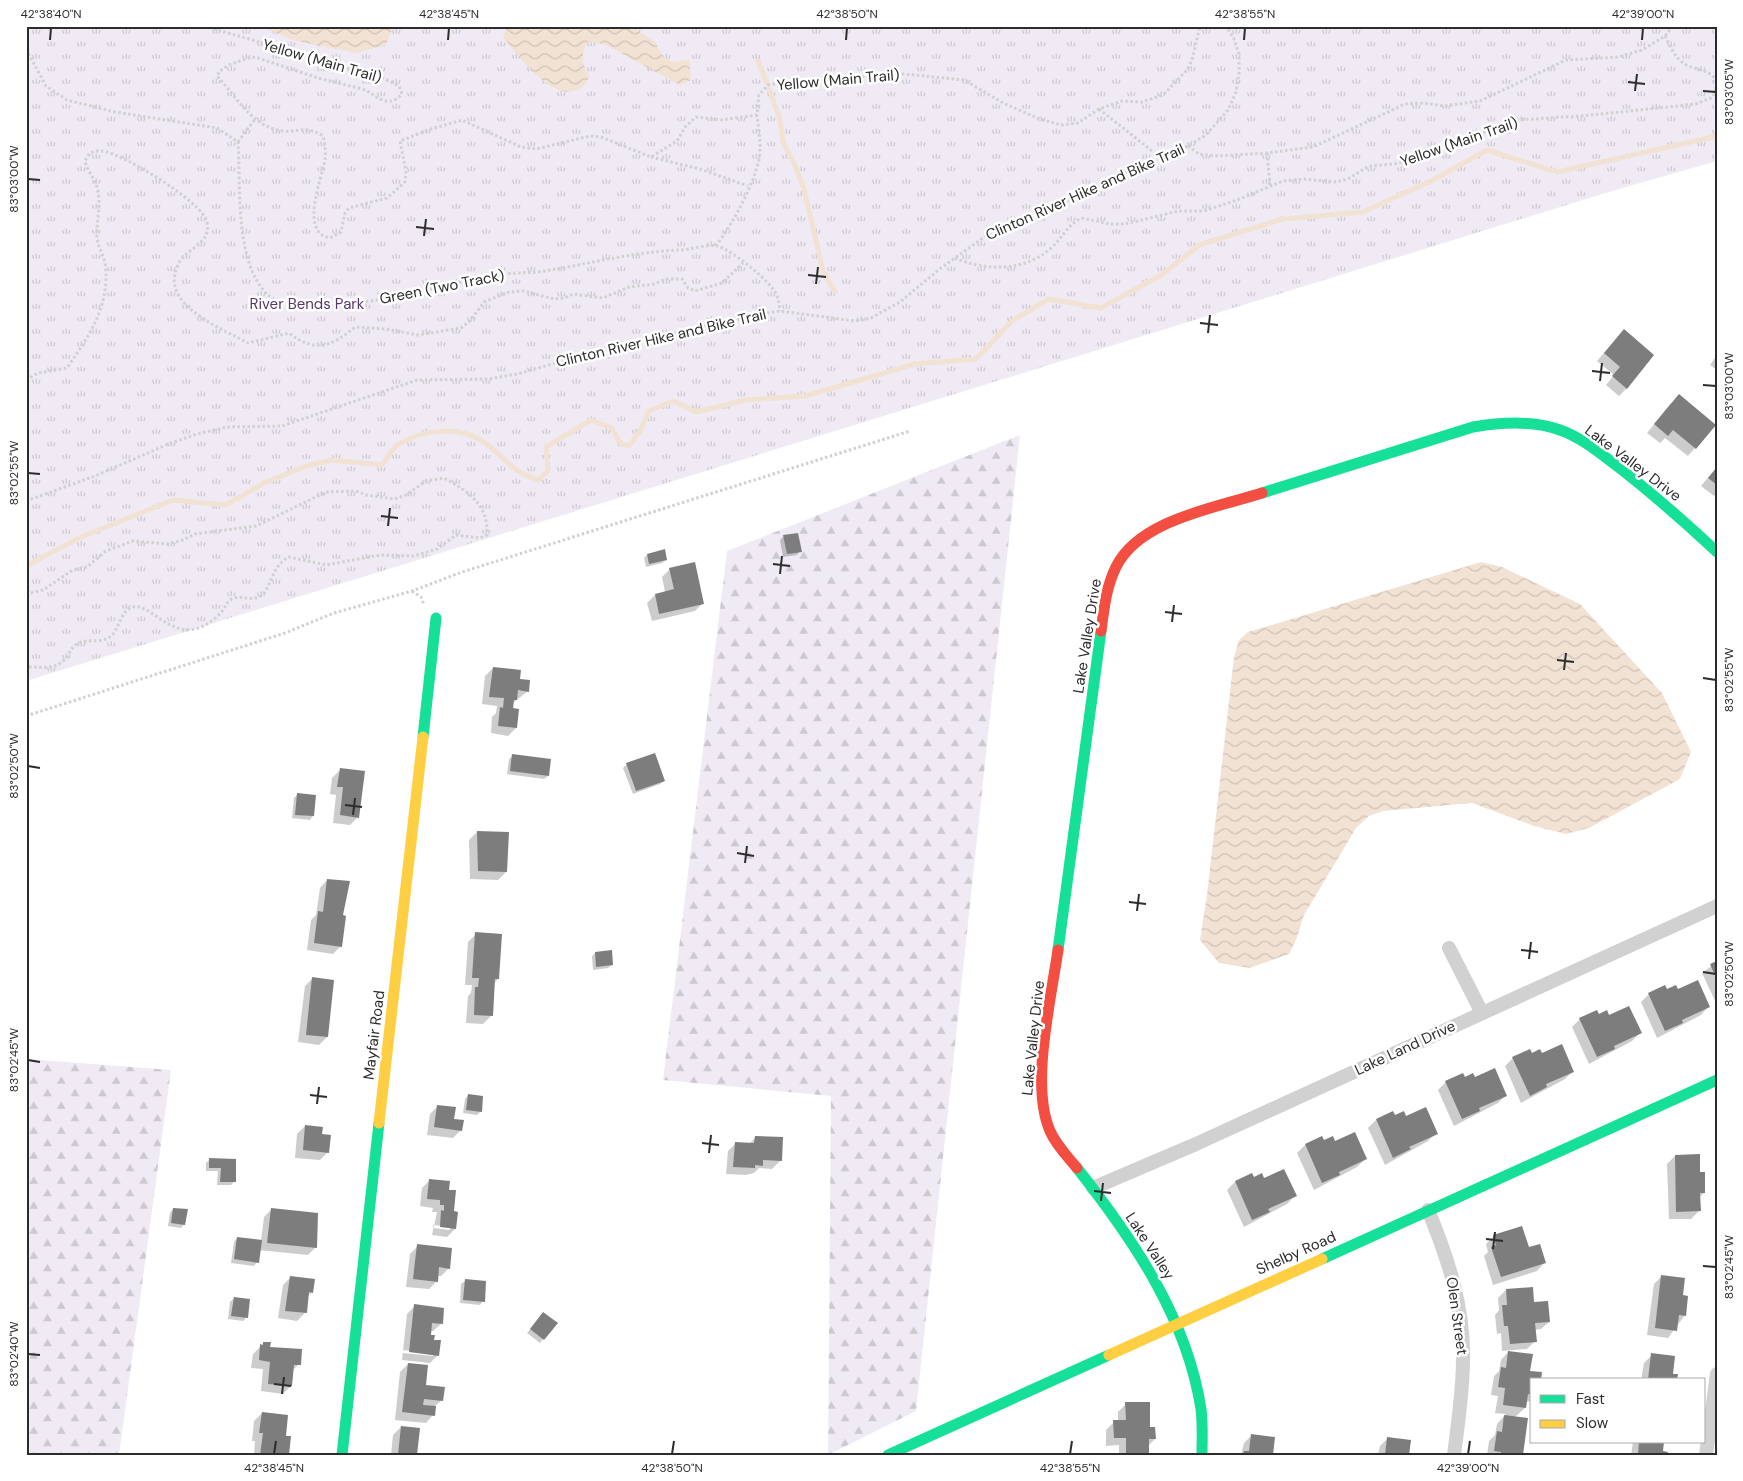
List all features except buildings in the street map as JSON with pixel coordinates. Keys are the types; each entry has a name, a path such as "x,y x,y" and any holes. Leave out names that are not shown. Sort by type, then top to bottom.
{"street":[{"name":"Lake Valley Drive","path":"1093,1188 1055,1141 1047,1128 1042,1110 1041,1089 1105,601 1115,565 1133,542 1158,526 1180,518 1473,427 1504,423 1542,426 1578,438 1661,502 1717,552"},
{"name":"Mayfair Road","path":"342,1455 436,618"},
{"name":"Lake Land Drive","path":"1093,1188 1196,1144 1717,906"},
{"path":"1449,948 1482,1013"},
{"name":"Shelby Road","path":"888,1455 1044,1386 1175,1324 1428,1210 1716,1085"},
{"name":"Lake Valley","path":"1093,1188 1143,1260 1163,1295 1175,1324 1195,1374 1202,1424 1202,1455"},
{"name":"Olen Street","path":"1428,1210 1445,1251 1452,1274 1463,1342 1463,1380 1454,1455"},
{"path":"1706,1455 1717,1374"}],"path":[{"name":"Yellow (Main Trail)","path":"204,26 384,78 399,86 402,94 397,100 390,102 380,99 366,90 251,57 229,65 220,71 217,76 255,119 272,129 285,132 313,129 323,136 325,158 313,204 316,226 321,234 330,238 341,232 345,213 350,208 386,198 405,182 406,172 400,141 431,128 462,120 522,147 536,149 590,136 601,137 651,157"},
{"name":"Yellow (Main Trail)","path":"756,115 759,95 768,85 790,81 904,74 964,80 1005,104 1040,119 1061,125 1078,123 1099,110 1122,101 1142,102 1163,95 1187,70 1192,60 1200,26"},
{"name":"Clinton River Hike and Bike Trail","path":"26,501 95,476 171,443 198,434 227,427 282,426 417,380 488,379 517,374 742,317 780,311 855,322 871,318 900,302 954,258 986,235 1037,215 1188,146 1219,123 1228,110 1236,92 1239,73 1239,54 1234,39 1226,26"},
{"path":"1188,146 1199,154 1267,153 1313,147 1405,104 1424,103 1444,106 1480,101 1566,60 1619,57 1642,50 1665,36 1673,26"},
{"path":"1665,36 1681,62 1694,70 1706,70 1714,76 1717,83"},
{"path":"26,49 46,86 67,100 116,112 217,128 238,142 255,119"},
{"name":"Yellow (Main Trail)","path":"954,258 974,266 1007,267 1025,263 1038,258 1051,248 1069,224 1081,218 1110,224 1137,222 1152,216 1180,211 1204,211 1270,185 1302,179 1337,182 1348,179 1369,166 1394,164 1417,159 1430,150 1523,119 1537,120 1552,116 1572,117 1696,104 1713,97 1717,87"},
{"path":"1099,110 1161,158"},
{"path":"651,157 677,140 686,126 696,117 721,120 756,115 761,148 757,171 748,186 730,227 716,246 743,262 772,288 777,296 780,311"},
{"name":"Green (Two Track)","path":"238,142 240,207 254,277 269,295 290,304 331,306 378,300 496,275 538,272 653,251 716,246"},
{"path":"26,380 38,373 66,368 86,341 101,313 105,296 105,263 97,235 100,209 98,190 86,168 85,161 90,153 101,150 143,169 169,184 207,219 208,228 204,240 181,258 173,281 178,294 197,316 248,342 289,333 308,345 321,346 334,342 355,327 386,329 418,336 460,328 470,321 484,302 508,292 524,291 554,298 564,298 573,294 603,298 629,287 655,284 665,279 675,278 682,279 688,288 694,291 722,283 743,262"},
{"path":"1267,153 1270,185"},
{"path":"651,157 700,168 748,186"},
{"path":"26,716 285,633 334,613 422,587 462,572 910,431"},
{"path":"26,594 43,590 73,570 87,567 106,551 120,546 133,542 168,544 184,540 195,534 256,526 326,492 356,491 366,495 395,499 406,495 426,481 444,478 477,502 488,520 487,534 480,538 456,535 437,549 420,555 371,556 326,565 289,557 276,566 263,593 256,598 234,597 228,600 223,611 204,626 182,630 160,620 143,608 134,606 128,609 113,633 106,639 75,645 60,664 48,668 26,667"},
{"path":"421,597 422,587"}],"green space":[{"name":"River Bends Park","path":"26,26 1717,26 1717,161 1612,191 26,681"},
{"path":"1020,435 916,1411 828,1455 831,1096 663,1080 727,551"},
{"path":"26,1059 171,1070 119,1455 26,1455"}],"water":[{"path":"261,26 393,26 386,45 355,53 292,40"},
{"path":"507,26 631,26 655,42 663,57 673,62 689,60 691,80 680,85 604,44 587,42 583,60 590,76 580,88 569,92 557,89 532,70 503,37"},
{"path":"1481,562 1502,567 1580,604 1662,693 1691,752 1680,779 1589,828 1566,834 1534,826 1472,803 1383,811 1369,816 1356,828 1304,915 1296,940 1289,954 1250,968 1219,963 1200,940 1207,895 1234,657 1239,640 1248,632"}],"waterway":[{"path":"758,61 767,83"},
{"path":"769,89 780,119 783,142 804,189 823,271 835,292"},
{"path":"26,566 81,537 173,500 226,505 264,483 306,466 332,460 382,465 396,446 410,439 433,432 457,432 479,439 517,470 539,480 548,470 546,447 591,420 612,428 620,443 629,446 640,431 649,411 673,401 696,412 745,400 805,396 915,364 976,359 1012,321 1049,299 1101,308 1163,274 1199,245 1283,219 1363,212 1433,180 1487,150 1557,172 1717,136"}],"traffic: fast":[{"path":"1262,493 1473,427 1506,423 1528,423 1560,430 1592,447 1646,489 1717,552"},
{"path":"423,737 436,618"},
{"path":"1058,950 1101,631"},
{"path":"1322,1259 1717,1080"},
{"path":"342,1455 379,1123"},
{"path":"1077,1168 1137,1251 1155,1281 1184,1343 1194,1375 1202,1415 1202,1455"},
{"path":"888,1455 1109,1355"}],"traffic: slow":[{"path":"379,1123 423,737"},
{"path":"1109,1355 1322,1259"}],"traffic: jam":[{"path":"1101,631 1106,598 1116,567 1127,551 1142,538 1180,518 1262,493"},
{"path":"1058,950 1044,1042 1042,1090 1044,1112 1052,1136 1077,1168"}]}
